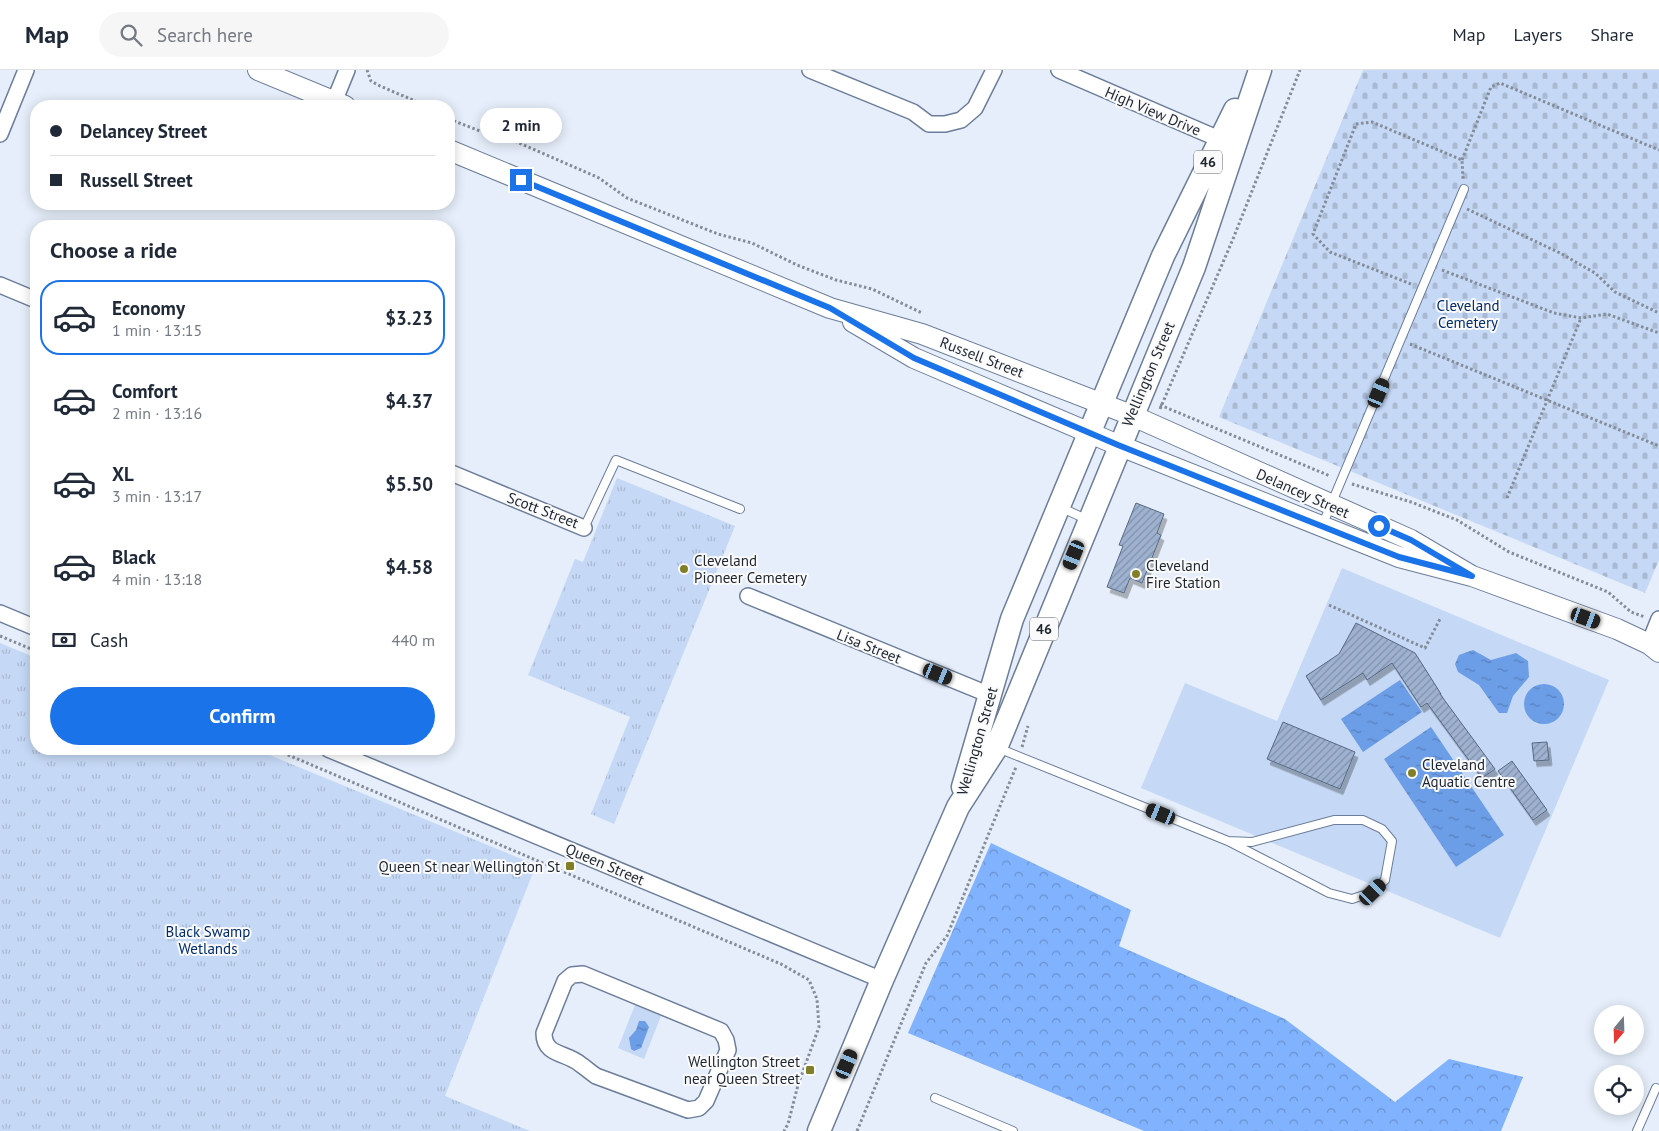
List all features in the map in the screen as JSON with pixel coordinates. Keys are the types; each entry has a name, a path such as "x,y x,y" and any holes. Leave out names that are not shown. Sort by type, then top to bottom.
{"main road":[{"path":"258,70 329,100"},
{"name":"Wellington Street","path":"819,1131 882,980 958,807 1012,619 1091,433 1163,256 1219,139 1258,70"},
{"name":"Wellington Street","path":"958,807 996,748 1118,445 1194,266 1258,70"},
{"name":"Russell Street","path":"455,152 830,308 922,334 1131,415"},
{"name":"Russell Street","path":"830,308 914,358 1118,445"},
{"name":"Delancey Street","path":"1131,415 1290,500 1322,526 1399,557 1472,576 1617,629 1654,648"},
{"name":"Delancey Street","path":"1118,445 1290,500 1331,505 1411,540 1472,576"}],"street":[{"path":"0,134 26,70"},
{"path":"340,100 347,70"},
{"path":"810,70 913,112 929,124 945,124 961,120 975,108 994,70"},
{"name":"High View Drive","path":"1060,70 1219,139"},
{"path":"0,285 30,298"},
{"name":"Scott Street","path":"455,474 584,528"},
{"name":"Lisa Street","path":"748,596 990,695"},
{"path":"0,613 30,626"},
{"path":"1654,648 1658,621"},
{"name":"Queen Street","path":"342,755 882,980"},
{"path":"583,974 652,1002 721,1031 726,1040 728,1050 706,1102 699,1108 688,1110 596,1076 587,1071 580,1063 550,1050 544,1042 544,1033 564,981 572,975 583,974"}],"lane":[{"path":"1322,526 1464,188"},
{"name":"Scott Street","path":"584,528 616,460 740,509"},
{"path":"1059,507 1088,520"},
{"path":"996,748 1228,841 1329,893 1352,899 1373,892 1386,880 1392,841 1382,830 1363,820 1334,820 1252,842 1228,841"},
{"path":"1637,1131 1656,1088"},
{"path":"935,1098 1013,1131"}],"path":[{"path":"367,70 371,81 413,100"},
{"path":"1300,70 1233,239 1162,405 1341,480 1411,502 1458,520 1509,552 1608,592 1631,612 1658,621"},
{"path":"1464,188 1462,160 1491,87 1500,83 1659,150"},
{"path":"455,121 480,131 494,132 599,178 627,198 718,234 752,244 836,280 872,289 926,315"},
{"path":"1423,289 1330,252 1313,234 1356,124 1372,122 1462,160"},
{"path":"1457,204 1560,253 1595,273 1616,292 1659,313"},
{"path":"1432,266 1554,313 1580,318 1607,314 1659,333"},
{"path":"1507,498 1580,318"},
{"path":"1401,340 1659,446"},
{"path":"1329,605 1425,648 1440,619"},
{"path":"0,636 30,648"},
{"path":"288,755 781,964 809,980 817,999 819,1026 798,1085 788,1124 784,1131"},
{"path":"857,1131 926,963 947,936 1020,757"}],"green space":[{"name":"Cleveland Cemetery","path":"1363,70 1659,70 1659,560 1645,593 1219,417"},
{"path":"617,478 735,526 614,824 591,814 630,717 528,675 575,559 583,562"},
{"name":"Cleveland Aquatic Centre","path":"1342,568 1609,680 1500,938 1141,788 1185,683 1277,721"},
{"name":"Black Swamp Wetlands","path":"0,643 30,656 30,755 270,755 536,865 445,1096 530,1131 0,1131"},
{"path":"991,843 1131,910 1119,946 1285,1019 1395,1102 1449,1059 1523,1077 1501,1131 1144,1131 908,1033"},
{"path":"635,1005 661,1016 644,1059 618,1048"}],"water":[{"path":"1473,650 1491,660 1516,653 1528,661 1529,677 1513,696 1507,713 1499,713 1479,685 1458,672 1455,664 1459,655"},
{"path":"1400,680 1422,712 1363,752 1341,719"},
{"path":"1548,684 1555,687 1561,693 1564,704 1563,712 1555,721 1548,724 1540,724 1533,721 1525,712 1524,700 1527,693 1536,685"},
{"path":"1431,727 1504,835 1456,867 1384,759"},
{"path":"639,1021 645,1021 649,1027 641,1048 634,1051 631,1049 629,1038 636,1030"}],"building":[{"path":"1136,503 1164,514 1157,533 1161,535 1142,583 1130,578 1124,593 1107,587 1123,546 1119,545"},
{"path":"1356,623 1415,653 1440,694 1495,769 1482,778 1427,703 1421,707 1392,663 1367,680 1363,673 1321,700 1306,676 1339,654"},
{"path":"1283,722 1355,752 1340,789 1267,759"},
{"path":"1547,742 1549,760 1534,761 1532,743"},
{"path":"1512,761 1547,810 1533,820 1498,771"}],"place":[{"name":"Cleveland Pioneer Cemetery","path":"684,569"},
{"name":"Cleveland Fire Station","path":"1136,574"},
{"name":"Cleveland Aquatic Centre","path":"1412,773"},
{"name":"Queen St near Wellington St","path":"570,866"},
{"name":"Wellington Street near Queen Street","path":"810,1070"}],"route":[{"path":"521,180 830,308 914,358 1118,445 1399,557 1472,576 1411,540 1379,526"}]}
